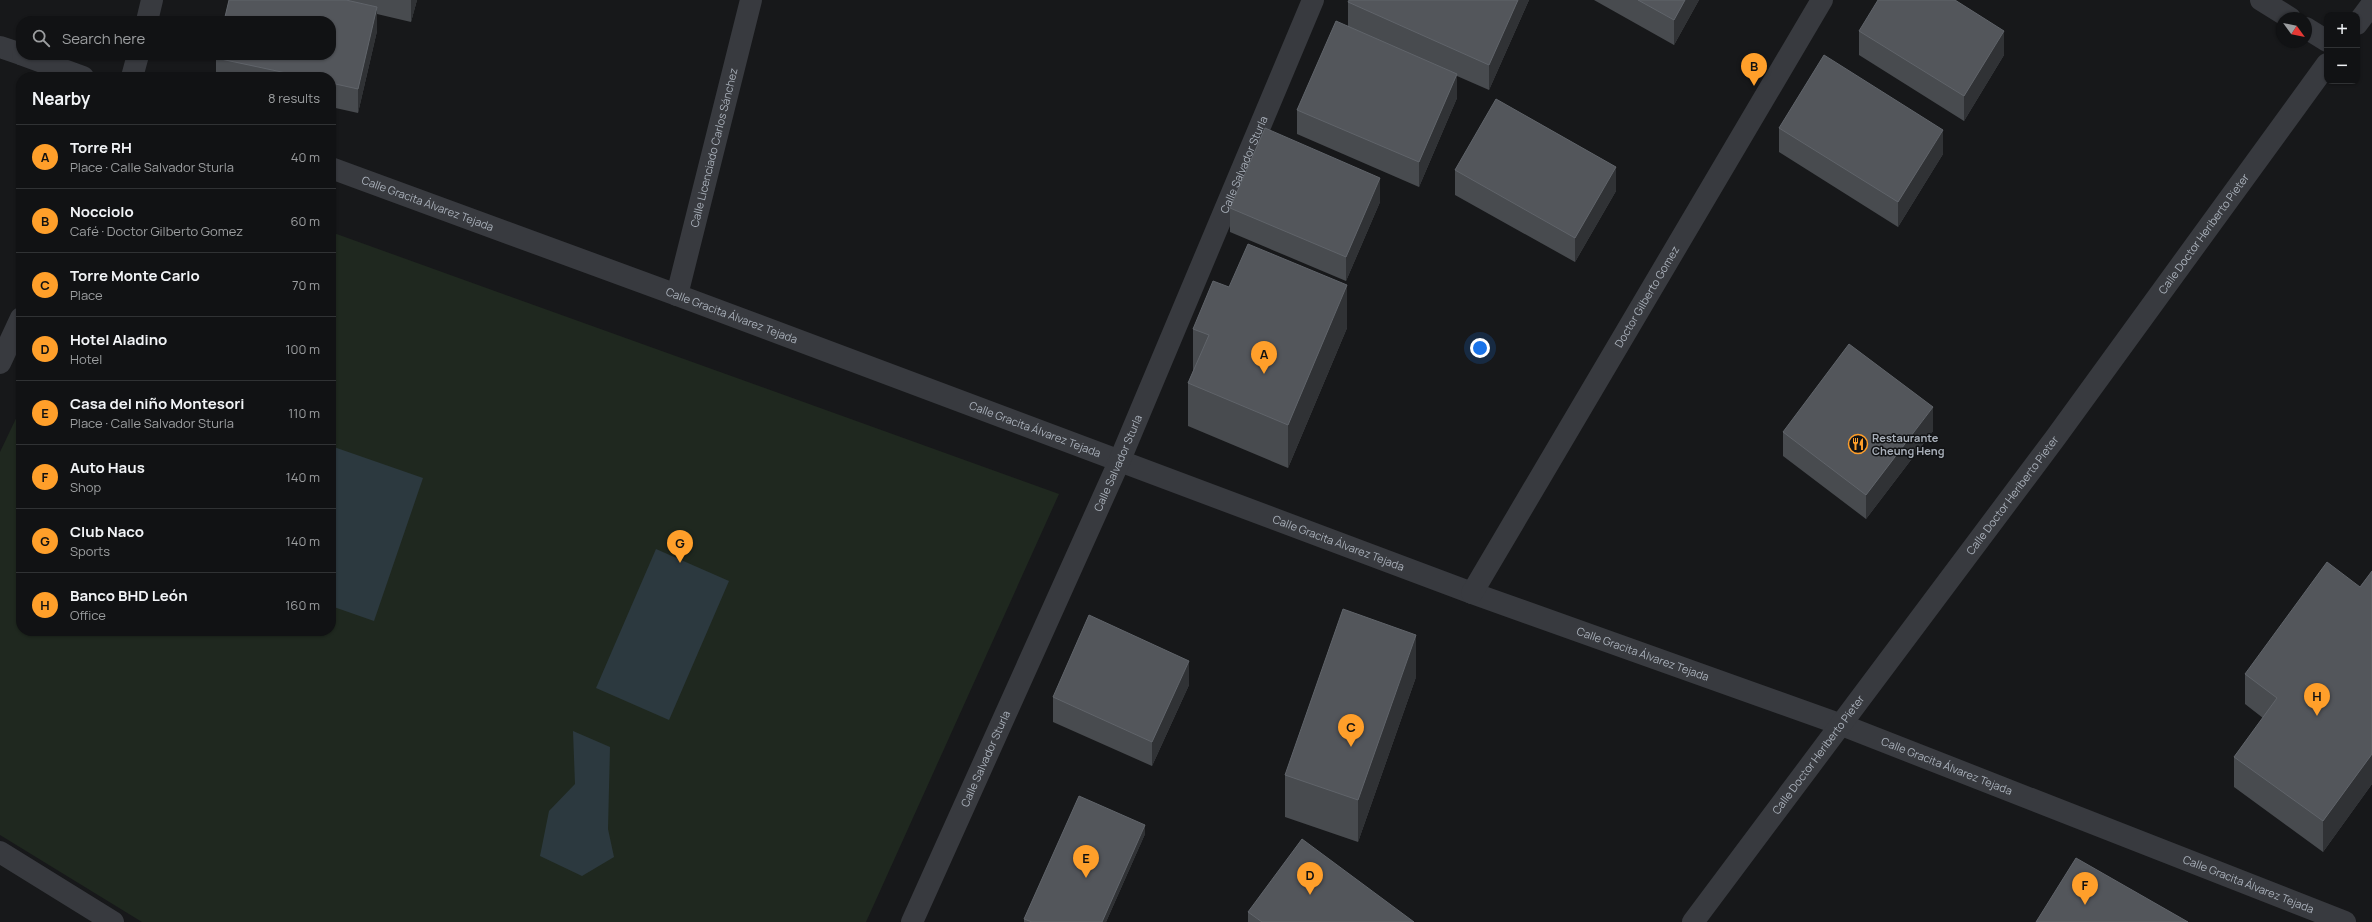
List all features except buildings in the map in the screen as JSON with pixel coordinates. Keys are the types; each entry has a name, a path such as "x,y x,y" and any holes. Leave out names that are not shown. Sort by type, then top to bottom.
{"street":[{"path":"148,16 152,0"},
{"name":"Calle Licenciado Carlos Sánchez","path":"677,295 751,0"},
{"name":"Calle Salvador Sturla","path":"912,922 1119,462 1314,0"},
{"name":"Doctor Gilberto Gomez","path":"1472,593 1822,0"},
{"path":"2261,0 2280,12"},
{"path":"2360,20 2372,4"},
{"path":"2312,32 2324,39"},
{"path":"0,46 16,53"},
{"path":"36,60 69,72"},
{"path":"133,72 137,60"},
{"name":"Calle Doctor Heriberto Pieter","path":"1694,922 2051,444 2324,68"},
{"name":"Calle Gracita Álvarez Tejada","path":"336,170 677,295 1119,462 1472,593 1842,725 2345,922"},
{"path":"0,363 16,329"},
{"path":"0,852 113,922"}],"shaded area":[{"path":"336,234 1059,494 866,922 142,922 0,835 0,452 16,418 16,636 336,636"},
{"path":"336,448 423,478 374,621 336,608"},
{"path":"656,549 729,581 669,720 596,688"},
{"path":"573,731 610,747 608,829 614,857 582,876 540,856 549,811 575,784"}],"place":[{"name":"Nocciolo","path":"1754,86"},
{"name":"Torre RH","path":"1264,374"},
{"name":"Restaurante Cheung Heng","path":"1858,444"},
{"name":"Club Naco","path":"680,563"},
{"name":"Banco BHD León","path":"2317,716"},
{"name":"Torre Monte Carlo","path":"1351,747"},
{"name":"Casa del niño Montesori","path":"1086,878"},
{"name":"Hotel Aladino","path":"1310,895"},
{"name":"Auto Haus","path":"2085,905"}]}
